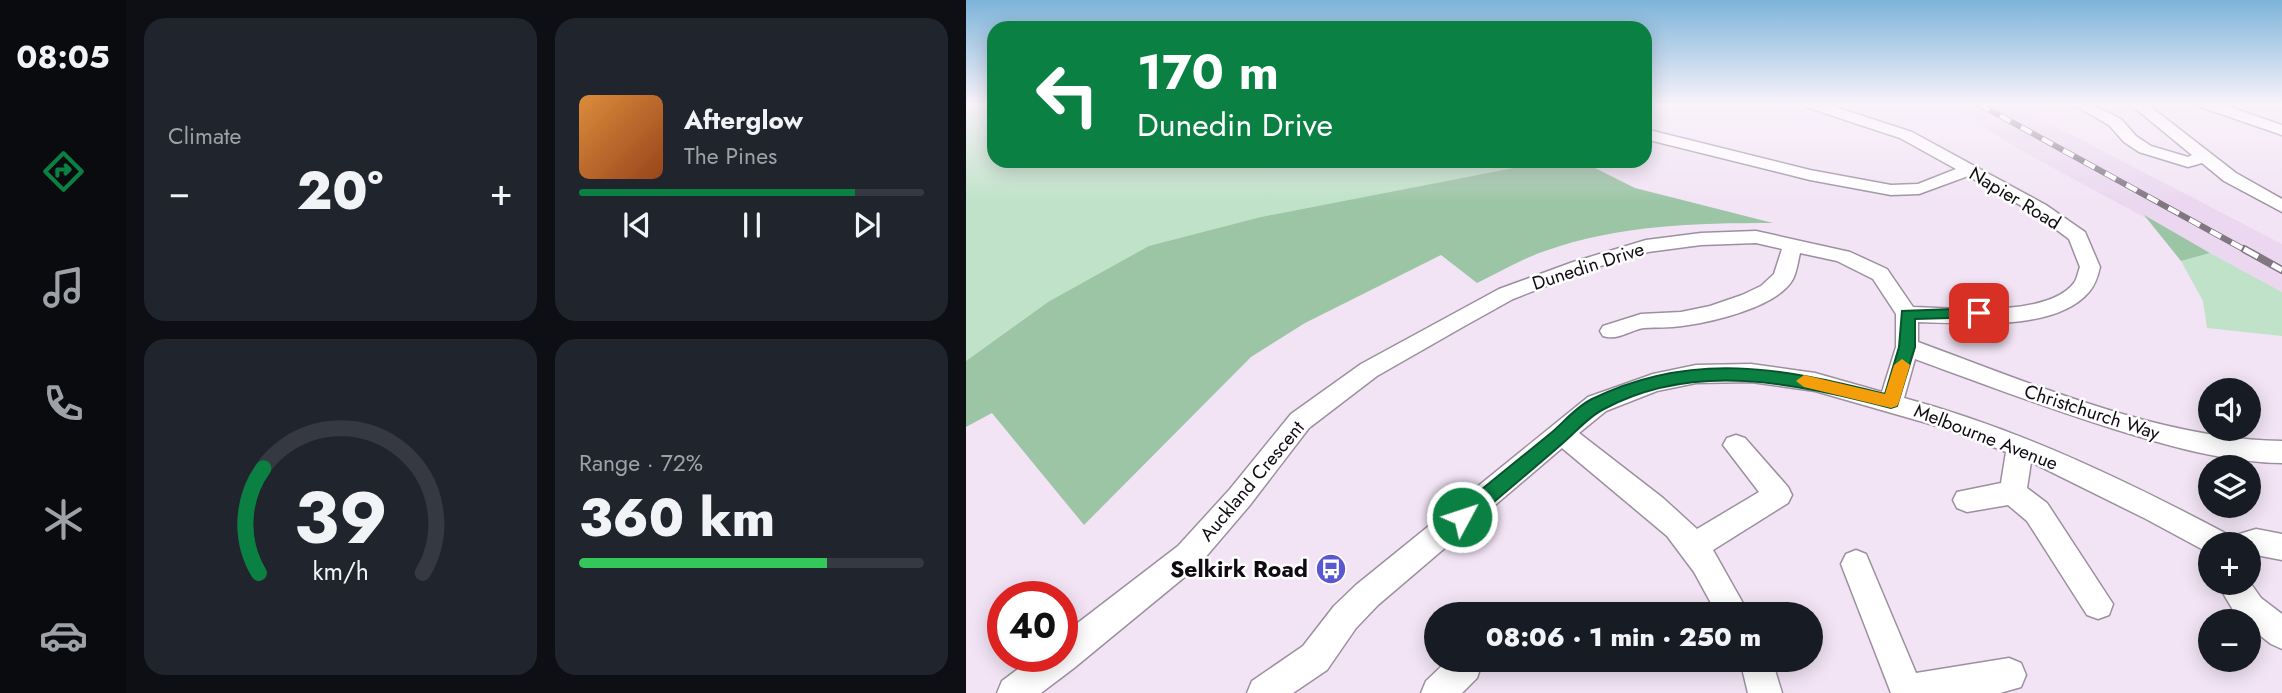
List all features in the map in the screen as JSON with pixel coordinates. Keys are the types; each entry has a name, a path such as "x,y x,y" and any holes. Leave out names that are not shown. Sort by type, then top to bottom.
{"street":[{"path":"1655,136 1810,174 1891,190 1919,189 1968,170"},
{"name":"Napier Road","path":"1907,314 2026,313 2064,302 2082,287 2090,267 2078,236 2040,209 1908,136"},
{"path":"2128,136 2145,149 2188,162 2204,158"},
{"path":"2178,136 2231,177 2282,207"},
{"name":"Dunedin Drive","path":"1453,323 1506,294 1580,266 1646,246 1701,239 1756,237 1843,256 1880,274 1907,314"},
{"path":"1611,331 1642,321 1681,319 1713,313 1750,300 1768,291 1784,277 1793,243"},
{"path":"1891,402 1907,347 1907,314"},
{"name":"Auckland Crescent","path":"1078,643 1188,556 1240,497 1300,421 1369,370 1453,323"},
{"name":"Christchurch Way","path":"1907,347 2060,403 2198,445 2254,452 2282,452"},
{"name":"Melbourne Avenue","path":"1264,693 1315,658 1345,617 1367,595 1597,404 1653,383 1696,374 1751,373 1815,383 1957,422 2020,447 2156,510 2198,533"},
{"path":"1562,433 1667,518 1693,547 1727,602"},
{"path":"1693,547 1777,495 1736,445"},
{"path":"2013,493 2020,447"},
{"path":"1967,500 2013,493 2037,512 2098,604"},
{"path":"2261,543 2282,547"},
{"path":"1856,565 1908,692 2009,675"},
{"path":"2240,595 2250,609 2282,633"},
{"name":"Auckland Crescent","path":"1014,693 1041,672"},
{"path":"1438,693 1459,672"},
{"path":"1759,672 1765,693"}],"shaded area":[{"path":"1999,136 2074,136 2282,244 2282,292"}],"green space":[{"path":"966,136 987,136 987,168 1513,168 1261,217 1048,302 966,361"},
{"path":"1513,168 1595,168 1635,188 1773,223 1657,227 1600,236 1536,254 1477,283 1441,255 1305,323 1251,357 1084,525 992,413 966,427 966,361 1048,302 1149,246 1261,217"},
{"path":"2144,215 2210,253 2181,261"},
{"path":"2210,253 2282,292 2282,336 2207,328 2203,301 2181,261"}],"railway":[{"path":"2038,136 2247,251"},
{"path":"2244,249 2282,270"}],"slow traffic":[{"path":"1804,381 1891,402 1902,365"}],"place":[{"name":"Selkirk Road","path":"1331,569"}],"route":[{"path":"1462,517 1597,404 1653,383 1696,374 1751,373 1815,383 1891,402 1907,347 1907,314 1979,313"}]}
